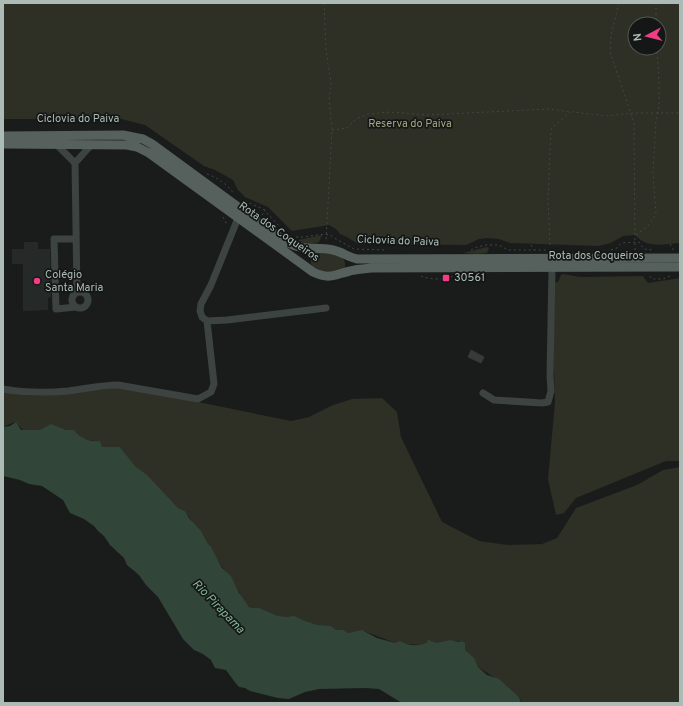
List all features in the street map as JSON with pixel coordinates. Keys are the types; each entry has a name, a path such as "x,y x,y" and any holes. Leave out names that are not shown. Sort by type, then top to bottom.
{"main road":[{"name":"Rota dos Coqueiros","path":"3,136 123,135 143,139 152,144 286,242 302,248 326,249 343,253 348,257 366,259 680,258"},
{"name":"Rota dos Coqueiros","path":"3,144 92,144 127,145 137,147 149,152 238,218 321,276 329,277 359,269 372,268 677,270"},
{"path":"309,269 308,257 311,249"},
{"path":"343,253 347,264 345,273"}],"street":[{"path":"57,144 75,163"},
{"path":"76,307 72,298 77,292 75,163 92,144"},
{"path":"238,218 211,285 201,304 200,311 202,317 207,321 227,320 326,308"},
{"path":"76,239 54,239 56,309 76,307 84,308 88,301 86,294 77,292"},
{"path":"484,393 494,400 542,403 548,402 551,391 552,268"},
{"path":"3,389 33,393 118,384 198,399 210,392 214,384 207,321"}],"path":[{"path":"324,3 326,52 331,83 329,99 332,130 326,249"},
{"path":"619,3 611,35 610,52 634,123 635,259"},
{"path":"656,3 656,16"},
{"path":"635,235 648,226 656,214 653,174 656,120 659,113 657,56"},
{"path":"332,130 347,128 356,119 368,114 390,112 428,115 548,109 607,116 659,113 680,114"},
{"path":"550,245 548,198 551,129 571,112"},
{"path":"204,172 217,177 230,187 235,194"},
{"path":"242,200 263,210 281,229"},
{"path":"223,217 232,231"},
{"path":"295,237 302,238 310,235 327,234"},
{"name":"Ciclovia do Paiva","path":"327,234 330,234 336,240 354,249 390,251"},
{"path":"608,250 617,248 621,243 639,242 644,249 657,250"},
{"path":"470,251 482,246 499,245 508,250 556,250"},
{"path":"668,250 674,250"},
{"path":"648,274 652,279 663,279 677,270"},
{"path":"416,274 427,278 454,276"}],"shaded area":[{"name":"Colégio Santa Maria","path":"24,242 38,242 38,249 50,249 51,297 48,298 48,310 23,311 23,264 12,264 12,249 24,249"}],"green space":[{"name":"Reserva do Paiva","path":"3,3 680,3 680,243 662,245 650,244 635,235 623,236 611,243 598,246 510,243 499,239 487,238 479,239 466,245 358,244 340,234 336,229 329,225 292,231 268,207 245,197 238,190 233,180 204,166 145,125 121,119 3,119"},
{"path":"288,234 298,240 322,235 319,242 306,244 286,236"},
{"path":"487,247 489,248 487,253 463,253"},
{"path":"319,250 342,256 345,262 345,267 343,270 334,273 318,272 311,264 311,256 313,252"},
{"path":"563,274 580,277 643,276 648,283 680,278 680,461 666,461 576,498 564,513 556,515 548,479 555,402 551,287 553,283 558,282"},
{"path":"117,388 198,402 291,421 309,417 333,405 352,399 382,398 397,412 401,437 442,522 479,541 508,545 542,544 557,538 576,508 637,485 663,470 680,467 680,703 522,703 519,697 478,667 460,641 421,645 395,643 364,631 348,633 278,616 249,607 185,511 178,508 136,467 120,447 101,447 100,441 41,430 23,430 15,422 3,427 3,392 32,396"}],"water":[{"name":"Rio Pirapama","path":"16,422 21,430 40,430 51,424 66,430 74,430 85,439 100,441 102,447 120,447 136,467 147,475 178,508 185,511 189,518 201,531 222,568 231,576 239,593 249,607 259,608 278,616 294,616 317,625 331,626 336,630 343,630 348,633 362,630 377,638 395,643 400,641 410,645 418,645 428,642 426,639 436,643 450,640 461,641 465,643 465,650 474,658 478,667 487,675 499,679 519,697 521,703 402,703 379,689 365,688 319,689 305,692 289,699 278,698 239,687 226,670 215,668 211,660 194,650 183,639 158,597 146,585 139,575 127,565 124,558 110,545 104,536 94,526 84,519 70,513 63,500 42,486 29,484 3,476 3,427 10,426"}],"building":[{"path":"471,350 484,357 481,363 468,357"}],"place":[{"name":"30561","path":"446,278"},
{"name":"Colégio Santa Maria","path":"37,281"}]}
